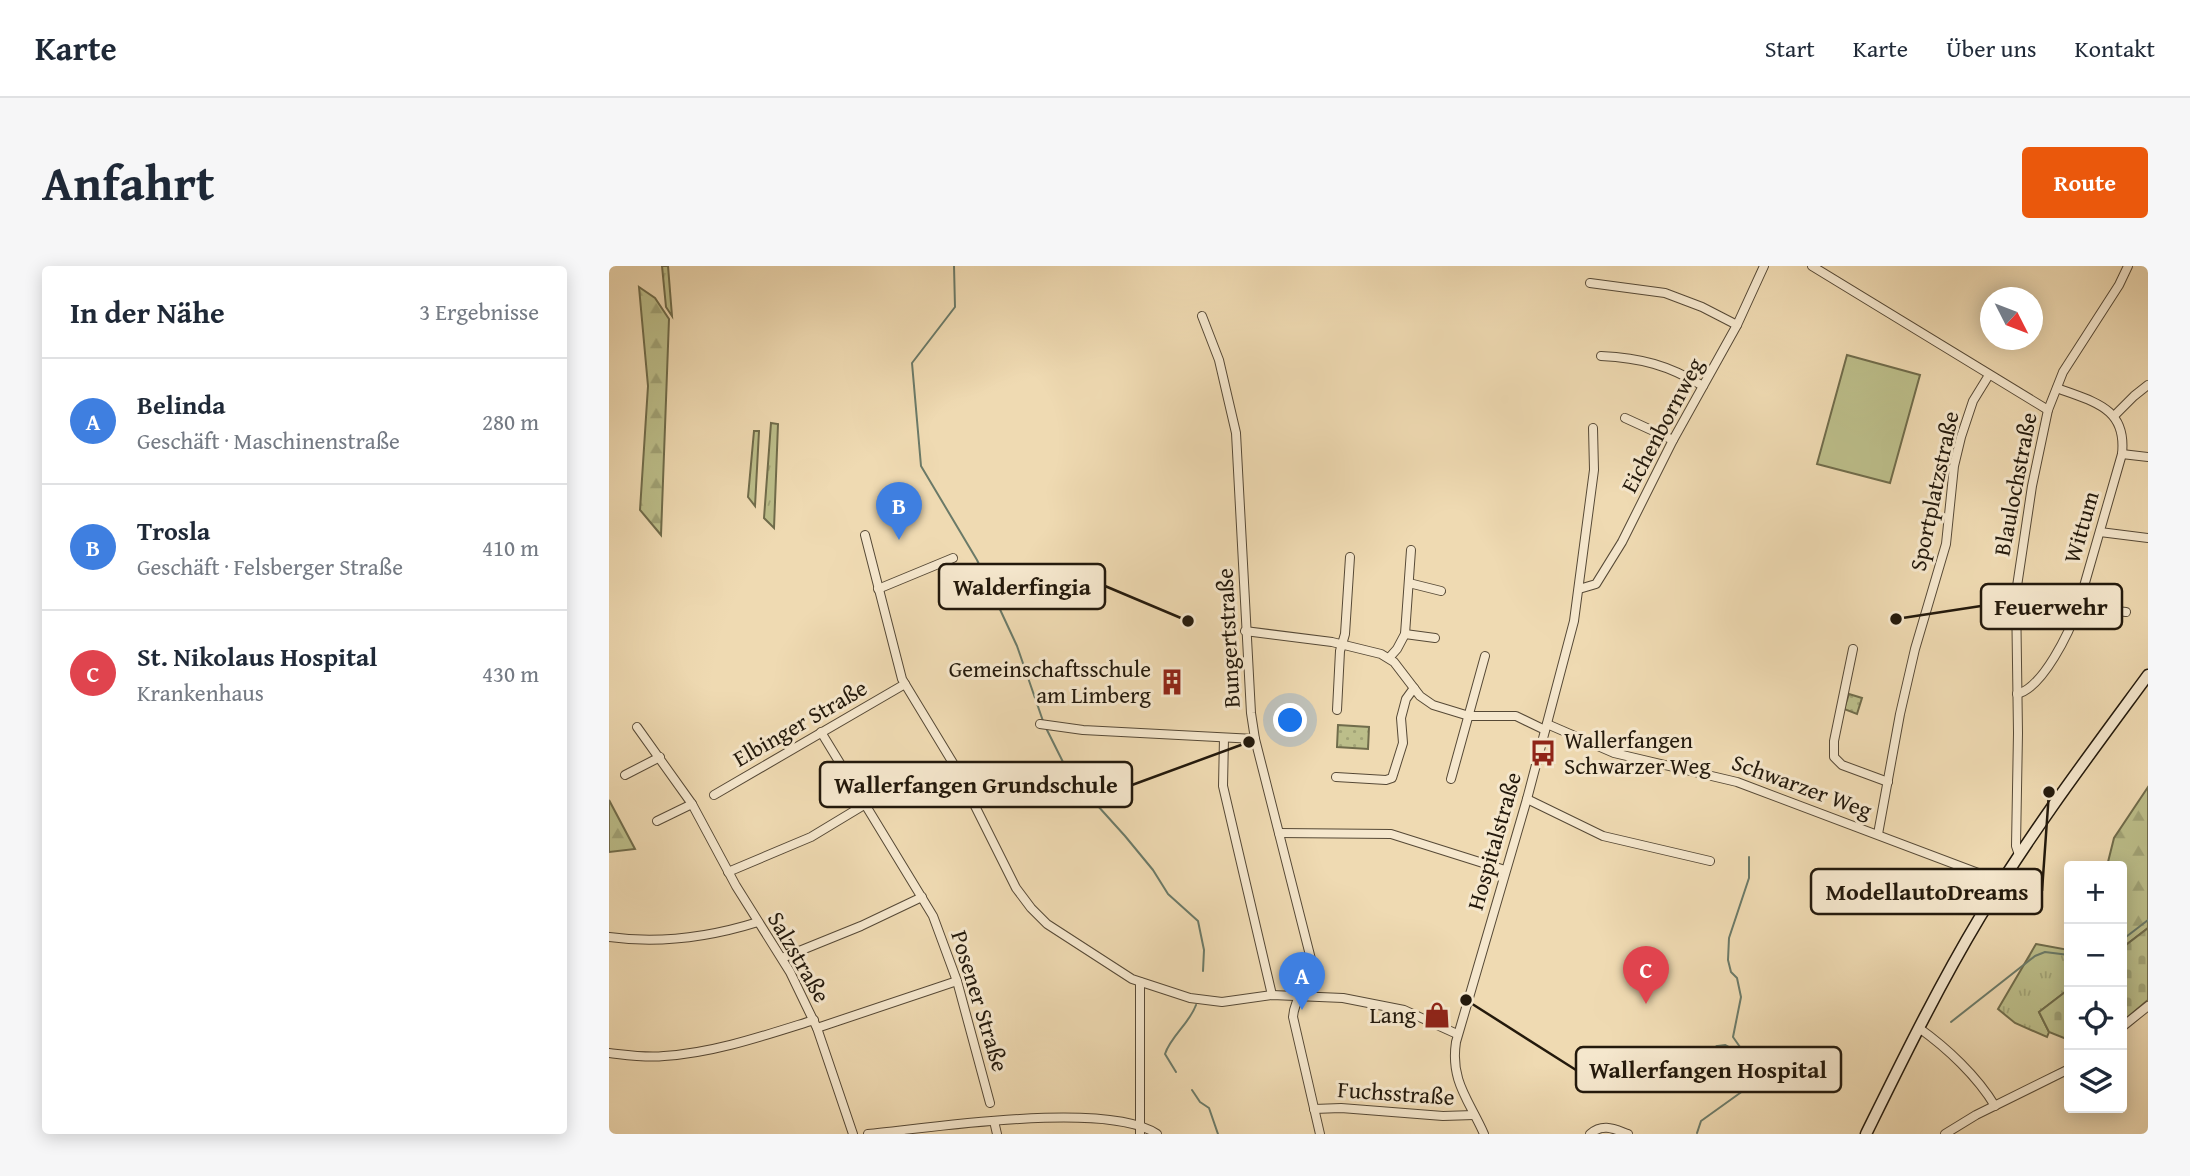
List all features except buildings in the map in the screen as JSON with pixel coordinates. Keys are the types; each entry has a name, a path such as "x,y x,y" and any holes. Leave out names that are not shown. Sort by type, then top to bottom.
{"street":[{"name":"Eichenbornweg","path":"1579,589 1596,584 1600,580 1737,325 1764,266"},
{"path":"1812,266 2048,410"},
{"name":"Blaulochstraße","path":"2019,855 2016,846 2015,618 2018,570 2032,486 2048,410 2057,388 2072,356 2119,285 2128,266"},
{"path":"1590,282 1665,293 1702,307 1737,325"},
{"name":"Bungertstraße","path":"1202,316 1219,360 1236,433 1248,688 1255,739 1312,963 1310,980 1300,995 1293,1017 1320,1134"},
{"path":"1601,356 1647,360 1674,370 1703,386"},
{"name":"Sportplatzstraße","path":"1878,834 1915,649 1946,544 1954,466 1961,437 1973,401 1989,375"},
{"path":"2057,388 2097,403 2114,416 2148,385"},
{"name":"Wittum","path":"2017,694 2027,690 2055,656 2069,632 2078,607 2122,454 2122,432 2114,416"},
{"path":"1625,418 1673,440"},
{"name":"Hospitalstraße","path":"1484,1134 1461,1088 1455,1069 1457,1034 1527,799 1566,654 1579,589 1594,470 1593,428"},
{"path":"2122,454 2148,457"},
{"path":"2099,532 2148,538"},
{"path":"865,535 898,668 905,684 956,768 1023,899 1039,917 1059,933 1140,982 1212,1002 1236,1002 1272,995 1300,995 1389,1005 1457,1034"},
{"path":"1245,631 1343,645 1389,658 1405,634 1412,550"},
{"path":"1337,710 1339,650 1343,645 1350,557"},
{"path":"879,589 953,558"},
{"path":"1409,583 1440,592"},
{"path":"2078,607 2126,611"},
{"path":"1405,634 1435,639"},
{"path":"1853,649 1834,741 1834,757 1842,765 1888,782"},
{"path":"1451,779 1485,656"},
{"name":"Schwarzer Weg","path":"1389,658 1414,688 1433,705 1469,716 1516,716 1614,753 1737,782 2002,882"},
{"path":"1866,1134 1969,935 2019,855 2148,675"},
{"name":"Elbinger Straße","path":"714,795 905,684"},
{"path":"1336,777 1386,780 1392,778 1403,743 1401,718 1409,693 1414,688"},
{"path":"1045,725 1083,730 1255,739"},
{"name":"Salzstraße","path":"637,727 693,805 728,872 782,958 815,1024 853,1134"},
{"name":"Posener Straße","path":"821,733 922,897 941,934 957,981 990,1103"},
{"path":"1224,738 1223,786 1272,995"},
{"path":"625,775 660,758"},
{"path":"1527,799 1603,836 1710,861"},
{"path":"657,821 693,805"},
{"path":"728,872 811,836 864,805"},
{"path":"1279,833 1391,834 1505,870"},
{"path":"782,958 862,926 922,897"},
{"path":"609,937 641,941 665,940 758,922"},
{"path":"609,1053 648,1057 677,1055 815,1024 957,981"},
{"path":"1140,982 1141,1131"},
{"path":"2127,1023 2148,1006"},
{"path":"1919,1028 1962,1065 1995,1106"},
{"path":"1945,1134 2064,1072"},
{"name":"Fuchsstraße","path":"1314,1108 1443,1116 1474,1115"},
{"path":"868,1134 994,1121 1081,1117 1107,1119 1157,1134"},
{"path":"994,1121 997,1134"},
{"path":"1590,1134 1602,1127 1628,1134"}],"green space":[{"path":"662,266 668,266 672,316 666,307"},
{"path":"639,287 655,298 669,319 661,535 640,510 648,386"},
{"path":"1847,355 1920,375 1890,483 1817,464"},
{"path":"771,423 778,424 774,528 764,518"},
{"path":"754,431 759,431 755,506 748,497"},
{"path":"1849,694 1862,698 1857,714 1844,709"},
{"path":"1338,725 1369,727 1368,749 1337,747"},
{"path":"2148,787 2148,928 2127,944 2127,861 2108,861 2114,838"},
{"path":"609,800 635,849 609,852"},
{"path":"2148,928 2148,1000 2127,1018 2127,987 2127,944"},
{"path":"2036,944 2064,949 2064,993 2039,1012 2049,1032 2047,1037 2015,1023 1998,1009"},
{"path":"2064,993 2064,1038 2049,1032 2039,1012"}],"water":[{"path":"1725,1045 1736,1051 1743,1063 1741,1075 1729,1085 1708,1086 1704,1084 1701,1074 1705,1067 1710,1071 1724,1059 1717,1046"}],"waterway":[{"path":"954,266 955,307 912,363 921,466 977,560 1017,646 1043,721"},
{"path":"1047,730 1069,774 1125,836 1153,870 1168,894 1198,921 1204,950 1203,971"},
{"path":"1697,1133 1701,1121 1747,1088 1752,1072 1747,1057 1733,1037 1741,997 1737,978 1731,972 1728,960 1729,938 1749,878 1749,857"},
{"path":"2127,936 2148,920"},
{"path":"1951,1022 2035,956 2045,952 2064,954"},
{"path":"1176,1072 1165,1054 1196,1005"},
{"path":"1192,1090 1200,1102 1209,1108 1218,1134"}],"place":[{"name":"Trosla","path":"899,540"},
{"name":"Feuerwehr","path":"1896,619"},
{"name":"Walderfingia","path":"1188,621"},
{"name":"Gemeinschaftsschule am Limberg","path":"1172,682"},
{"name":"Wallerfangen Grundschule","path":"1249,742"},
{"name":"Wallerfangen Schwarzer Weg","path":"1543,753"},
{"name":"ModellautoDreams","path":"2049,792"},
{"name":"Wallerfangen Hospital","path":"1466,1000"},
{"name":"St. Nikolaus Hospital","path":"1646,1004"},
{"name":"Belinda","path":"1302,1010"},
{"name":"Lang","path":"1437,1015"}]}
